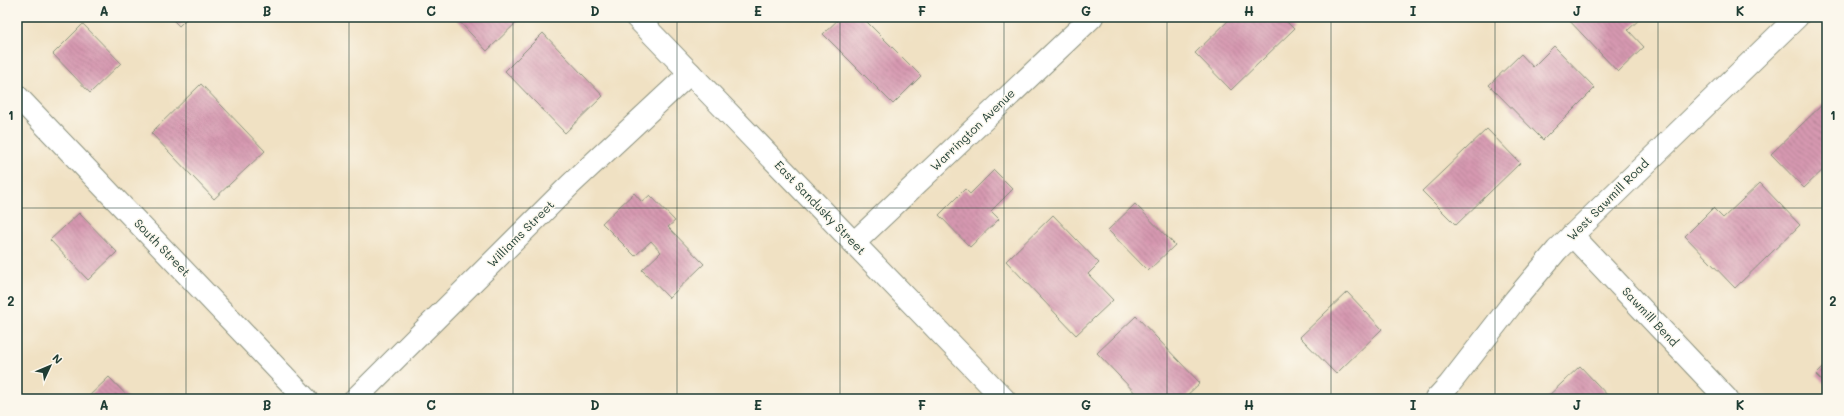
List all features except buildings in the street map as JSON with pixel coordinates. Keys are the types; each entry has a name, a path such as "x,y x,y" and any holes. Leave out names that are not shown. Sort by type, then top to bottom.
{"street":[{"name":"East Sandusky Street","path":"636,17 1004,399"},
{"name":"Warrington Avenue","path":"854,243 1092,17"},
{"name":"West Sawmill Road","path":"1436,399 1449,385 1514,300 1557,250 1797,17"},
{"name":"Williams Street","path":"355,399 571,184 690,73"},
{"name":"South Street","path":"17,96 306,399"},
{"name":"Sawmill Bend","path":"1572,235 1727,399"}]}
